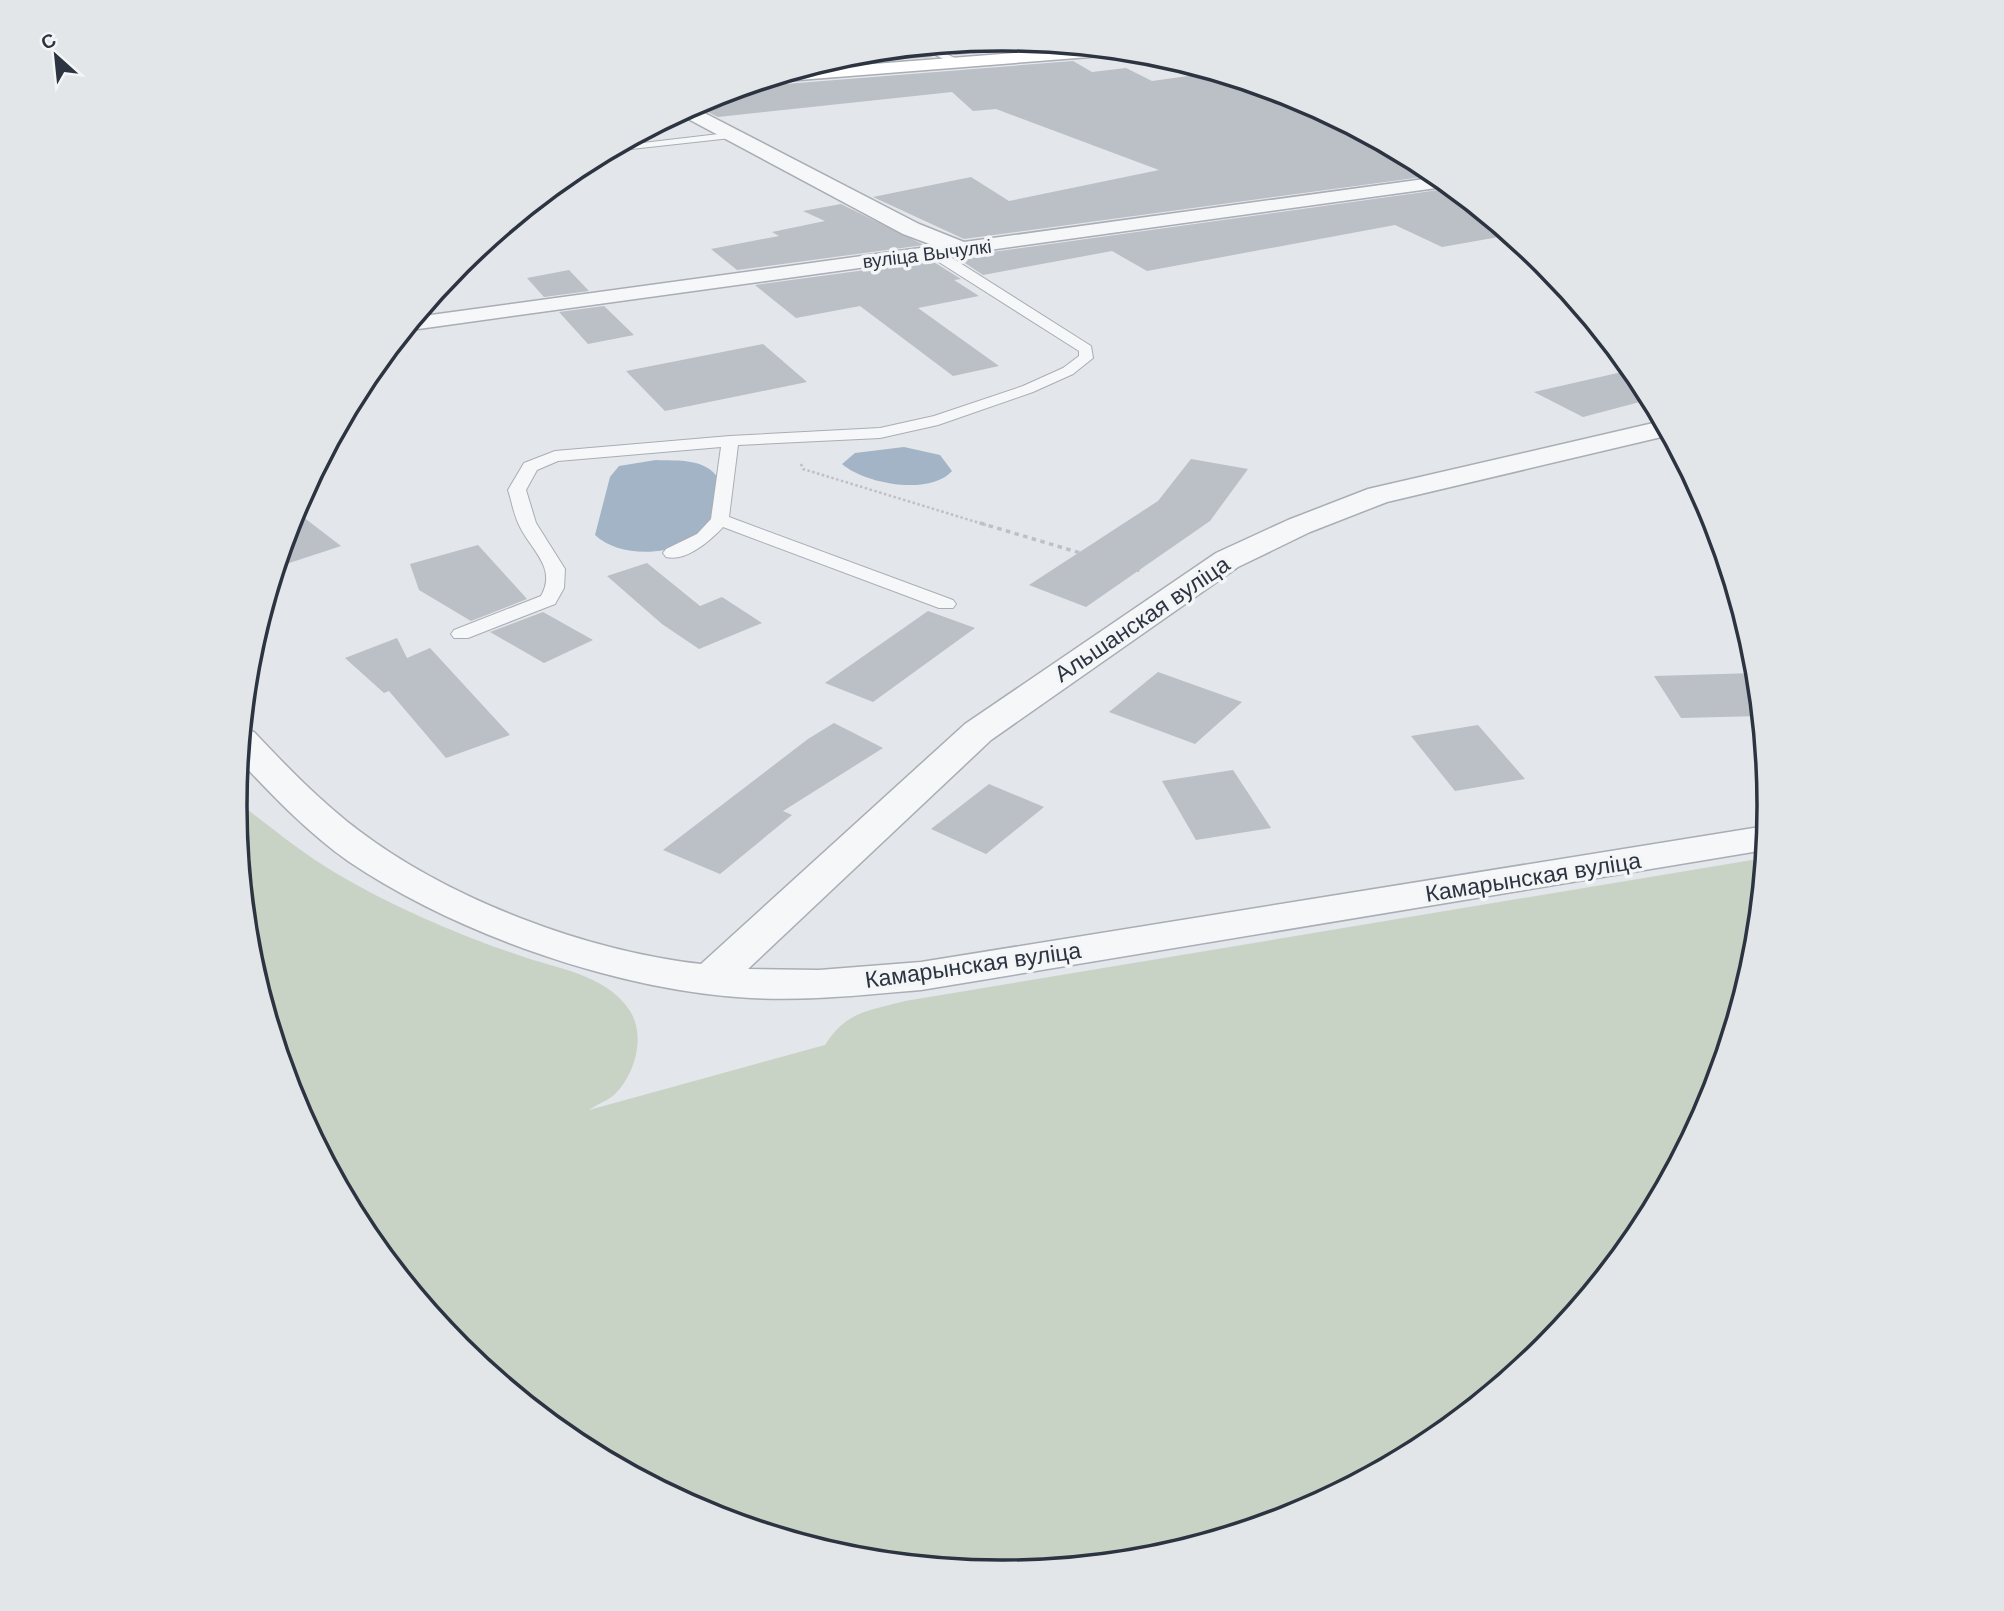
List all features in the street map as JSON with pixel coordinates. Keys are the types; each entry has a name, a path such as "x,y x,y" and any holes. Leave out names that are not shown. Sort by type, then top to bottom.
{"street":[{"path":"819,73 1067,54"},
{"path":"696,116 911,229 966,250"},
{"name":"вуліца Вычулкі","path":"422,323 1430,184"},
{"name":"Альшанская вуліца","path":"711,979 978,732 1227,560 1299,526 1378,495 1455,474 1657,430"},
{"name":"Камарынская вуліца","path":"250,748 308,809 361,851 427,892 510,927 604,958 711,979 803,985 921,976 1756,840"}],"lane":[{"path":"939,53 956,62"},
{"path":"635,147 736,135"},
{"path":"461,634 548,600 557,588 559,572 527,523 517,490 530,467 555,456 730,441 794,440 880,433 938,420 1028,389 1068,371 1086,358 1086,349 936,254"},
{"path":"672,553 703,538 720,520 730,441"},
{"path":"720,520 946,604"}],"path":[{"path":"794,440 803,469 1189,587"}],"green space":[{"path":"247,809 309,856 382,898 431,922 482,942 587,977 611,991 630,1011 635,1021 638,1043 636,1054 622,1086 612,1096 589,1110 825,1045 841,1025 859,1014 905,1001 1755,860 1742,953 1731,1001 1717,1048 1679,1139 1630,1225 1601,1265 1536,1339 1500,1373 1421,1433 1379,1459 1291,1503 1245,1520 1197,1535 1101,1554 1051,1559 953,1559 903,1554 807,1535 713,1503 625,1459 583,1433 504,1373 468,1339 403,1265 374,1225 348,1183 305,1094 287,1048 262,953 254,904"}],"water":[{"path":"904,447 940,455 952,471 942,479 929,483 897,484 866,477 842,464 855,453"},
{"path":"656,460 690,462 713,472 718,478 712,521 702,533 689,542 673,548 639,552 607,544 595,535 610,477 619,466"}],"building":[{"path":"1002,51 955,55 949,52"},
{"path":"929,54 933,57 880,61"},
{"path":"1073,61 1092,72 1126,68 1152,81 1194,75 1291,108 1379,152 1420,177 964,239 873,197 971,177 1009,201 1159,170 996,109 973,111 952,92 718,117 706,111 780,84"},
{"path":"1438,190 1499,237 1442,247 1395,225 1147,271 1112,251 983,275 956,257"},
{"path":"841,204 924,245 737,270 711,249 779,236 772,232 825,221 803,211"},
{"path":"932,261 961,279 954,280 979,296 918,308 999,366 953,376 860,306 796,318 755,285"},
{"path":"569,270 589,291 544,297 527,278"},
{"path":"604,306 634,335 588,344 559,312"},
{"path":"763,344 807,382 665,411 626,371"},
{"path":"1620,372 1640,402 1583,417 1534,392"},
{"path":"1191,459 1248,469 1210,521 1086,607 1029,585 1158,501"},
{"path":"305,518 341,546 287,564"},
{"path":"478,545 527,599 471,621 419,590 410,564"},
{"path":"647,563 700,606 722,597 762,623 699,649 662,624 607,576"},
{"path":"928,611 975,628 873,702 825,683"},
{"path":"543,612 593,640 544,663 490,632"},
{"path":"397,638 407,658 430,648 510,735 446,758 389,691 384,693 345,658"},
{"path":"1158,672 1242,702 1195,744 1109,712"},
{"path":"1745,673 1751,716 1681,718 1654,676"},
{"path":"834,723 883,748 783,811 792,815 720,874 663,850 808,739"},
{"path":"1478,725 1525,779 1455,791 1411,736"},
{"path":"1233,770 1271,828 1196,840 1162,781"},
{"path":"989,784 1044,807 986,854 931,829"}]}
